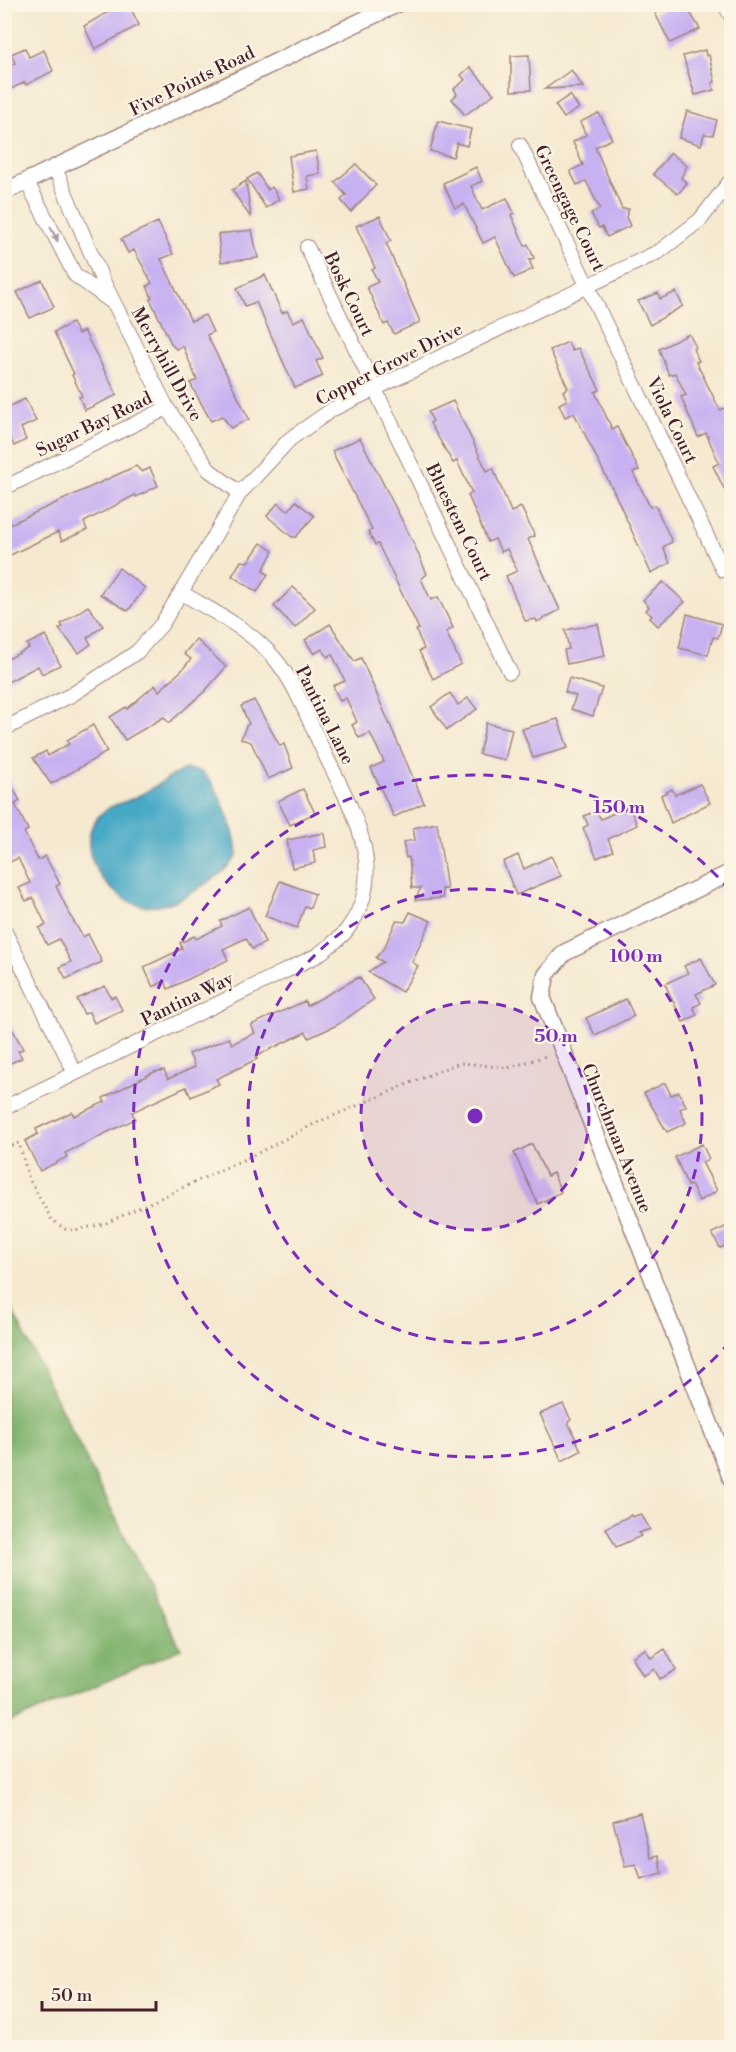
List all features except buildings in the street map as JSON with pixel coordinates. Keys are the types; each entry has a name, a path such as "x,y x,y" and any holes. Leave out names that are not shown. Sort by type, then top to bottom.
{"street":[{"name":"Five Points Road","path":"4,192 397,4"},
{"path":"725,4 732,18"},
{"name":"Greengage Court","path":"520,145 587,286"},
{"name":"Merryhill Drive","path":"55,168 114,304 167,408 209,470 240,493"},
{"name":"Copper Grove Drive","path":"4,729 73,694 137,652 162,624 240,493 290,439 333,409 374,388 660,251 700,220 732,179"},
{"name":"Merryhill Drive","path":"27,182 75,275 114,304"},
{"name":"Bosk Court","path":"307,247 374,388"},
{"name":"Viola Court","path":"587,286 723,570"},
{"name":"Bluestem Court","path":"374,388 510,672"},
{"name":"Sugar Bay Road","path":"4,488 167,408"},
{"name":"Pantina Lane","path":"182,593 248,632 276,660 292,686 360,827 368,861 363,897"},
{"name":"Churchman Avenue","path":"732,872 558,957 546,975 542,997 732,1480"},
{"name":"Pantina Way","path":"4,1108 318,955 346,930 363,897"},
{"path":"4,930 75,1073"}],"lane":[{"path":"732,1979 732,1993"}],"path":[{"path":"4,1128 12,1145 19,1143 29,1179 52,1220 65,1229 75,1230 104,1224 260,1152 314,1124 453,1065 463,1063 508,1068 561,1050"}],"green space":[{"path":"5,1296 181,1649 4,1725"}],"water":[{"path":"186,769 196,770 210,780 231,824 237,855 218,875 176,901 160,906 144,906 131,902 107,884 98,872 91,858 89,844 91,830 98,817 107,809 133,799"}]}
